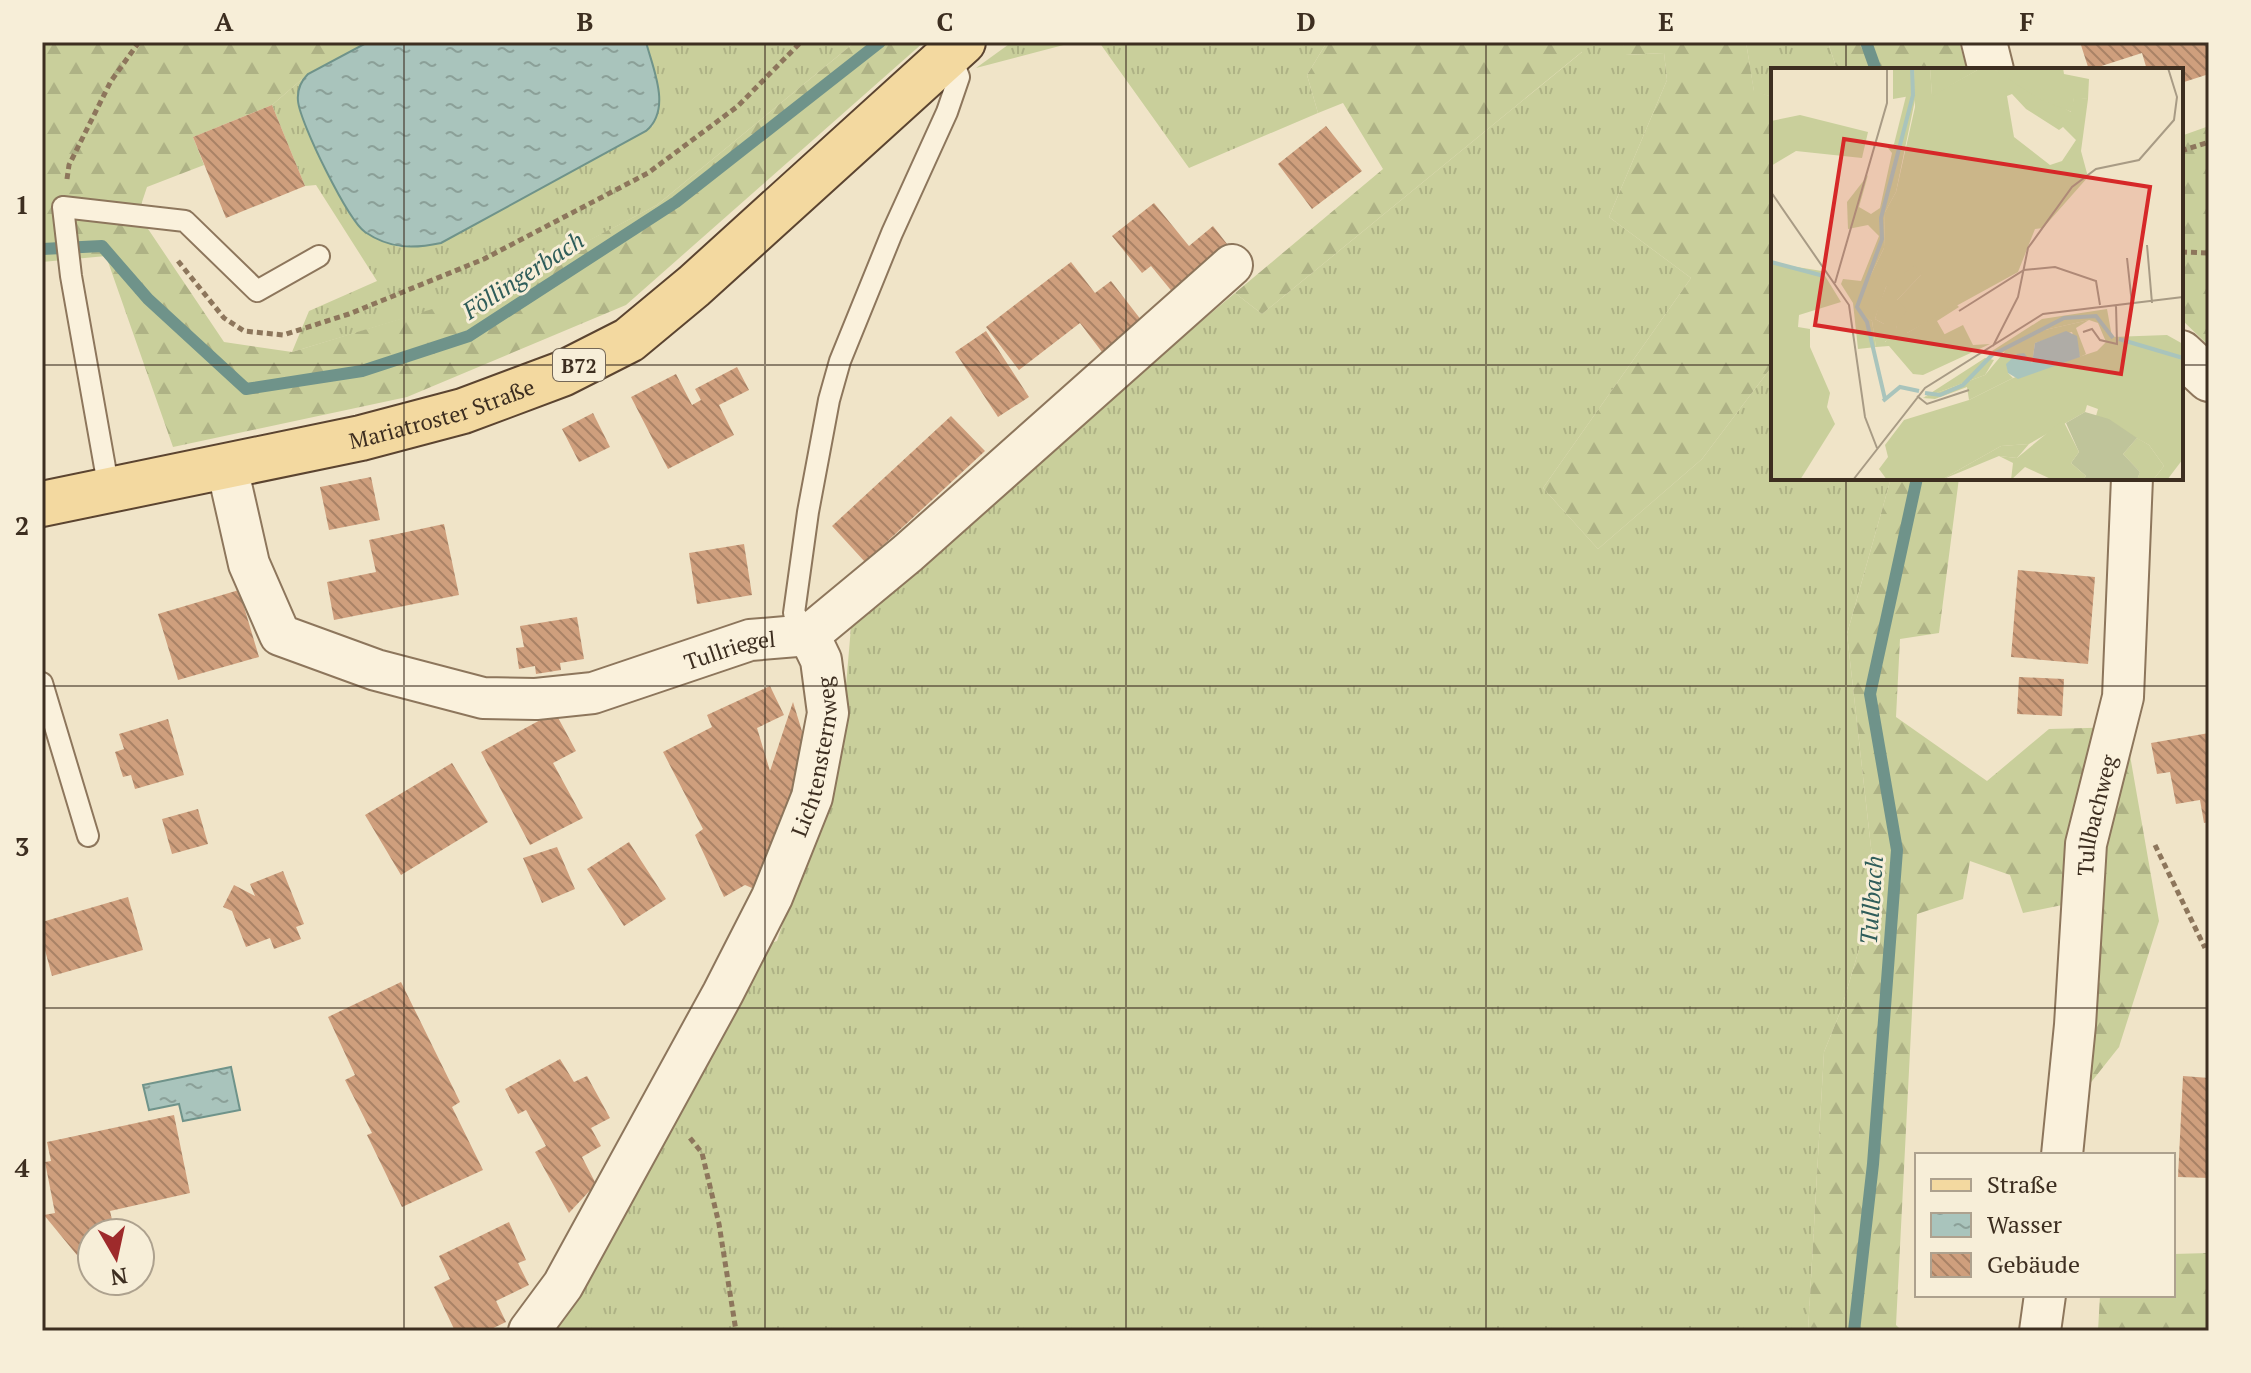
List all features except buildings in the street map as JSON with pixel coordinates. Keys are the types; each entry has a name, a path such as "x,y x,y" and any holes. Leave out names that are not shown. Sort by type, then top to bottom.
{"main road":[{"name":"Mariatroster Straße","path":"42,504 361,438 463,411 562,374 629,340 694,286 956,48"}],"street":[{"path":"1984,42 1990,68"},
{"path":"809,635 908,553 1232,265"},
{"path":"2183,355 2209,379"},
{"name":"Tullriegel","path":"227,467 249,564 280,635 376,670 483,698 536,699 593,693 750,640 809,635"},
{"name":"Tullbachweg","path":"2062,1153 2075,1025 2086,844 2123,697 2132,480"},
{"name":"Lichtensternweg","path":"529,1331 563,1285 772,897 812,797 828,713 821,660 809,635"},
{"path":"2040,1331 2045,1297"}],"lane":[{"name":"Lichtensternweg","path":"809,635 794,613 808,512 829,400 840,361 892,233 947,112 959,77 956,48"},
{"path":"109,490 63,216 185,221 257,291 319,256"},
{"path":"42,683 88,836"}],"path":[{"path":"63,216 69,165 111,81 139,42"},
{"path":"172,253 224,318 244,331 283,335 349,314 484,259 648,173 738,106 801,42"},
{"path":"2183,150 2209,142"},
{"path":"2183,252 2209,253"},
{"path":"2155,845 2205,948"},
{"path":"663,1102 702,1153 719,1224 736,1331"}],"green space":[{"path":"42,42 368,42 308,74 272,105 193,137 204,165 147,187 138,214 224,342 292,352 491,291 657,205 855,42 924,42 626,305 407,397 173,447 106,256 42,262"},
{"path":"646,42 855,42 657,205 491,292 292,352 309,311 377,281 316,185 305,186 272,105 308,74 301,81 299,106 330,179 353,220 374,237 399,247 441,243 653,126 656,79"},
{"path":"1012,42 1075,42 976,68"},
{"path":"1099,42 1327,42 1307,75 1318,113 1189,168"},
{"path":"1327,42 1579,42 1583,51 1262,314 1235,293 1383,169 1343,103 1318,113 1307,75"},
{"path":"1579,42 1623,42 1626,55 1664,53 1667,80 1609,217 1691,278 1543,488 1598,549 1702,459 1771,368 1771,480 1890,480 1847,634 1876,892 1841,1010 1824,1052 1808,1331 505,1331 554,1261 727,958 777,941 834,771 852,615 1235,293 1262,314 1582,52"},
{"path":"1623,42 1746,42 1754,91 1771,96 1771,368 1702,459 1598,549 1543,488 1691,278 1609,217 1667,80 1664,53 1625,55"},
{"path":"1746,42 1828,42 1836,68 1771,68 1771,96 1754,92"},
{"path":"1828,42 1959,42 1966,68 1836,68"},
{"path":"2209,126 2209,346 2183,321 2183,135"},
{"path":"1890,480 1959,480 1939,633 1900,639 1896,717 1987,781 2049,729 2125,727 2159,921 2119,1047 2043,1143 2072,903 2023,913 2010,875 1970,861 1963,899 1917,914 1896,1325 1902,1331 1808,1331 1824,1052 1841,1010 1876,892 1847,634"},
{"path":"2209,1253 2209,1331 2098,1331 2100,1297 2175,1297 2175,1254"}],"water":[{"path":"368,42 646,42 656,76 658,112 646,131 441,243 411,247 393,245 374,238 357,224 316,149 298,101 300,86 308,74"},
{"path":"231,1067 240,1110 183,1121 179,1104 149,1110 143,1085"}],"waterway":[{"name":"Föllingerbach","path":"42,249 102,246 148,299 246,389 362,371 469,336 676,202 880,42"},
{"name":"Tullbach","path":"1866,42 1875,68"},
{"name":"Tullbach","path":"1854,1331 1873,1164 1897,850 1870,694 1917,480"}]}
